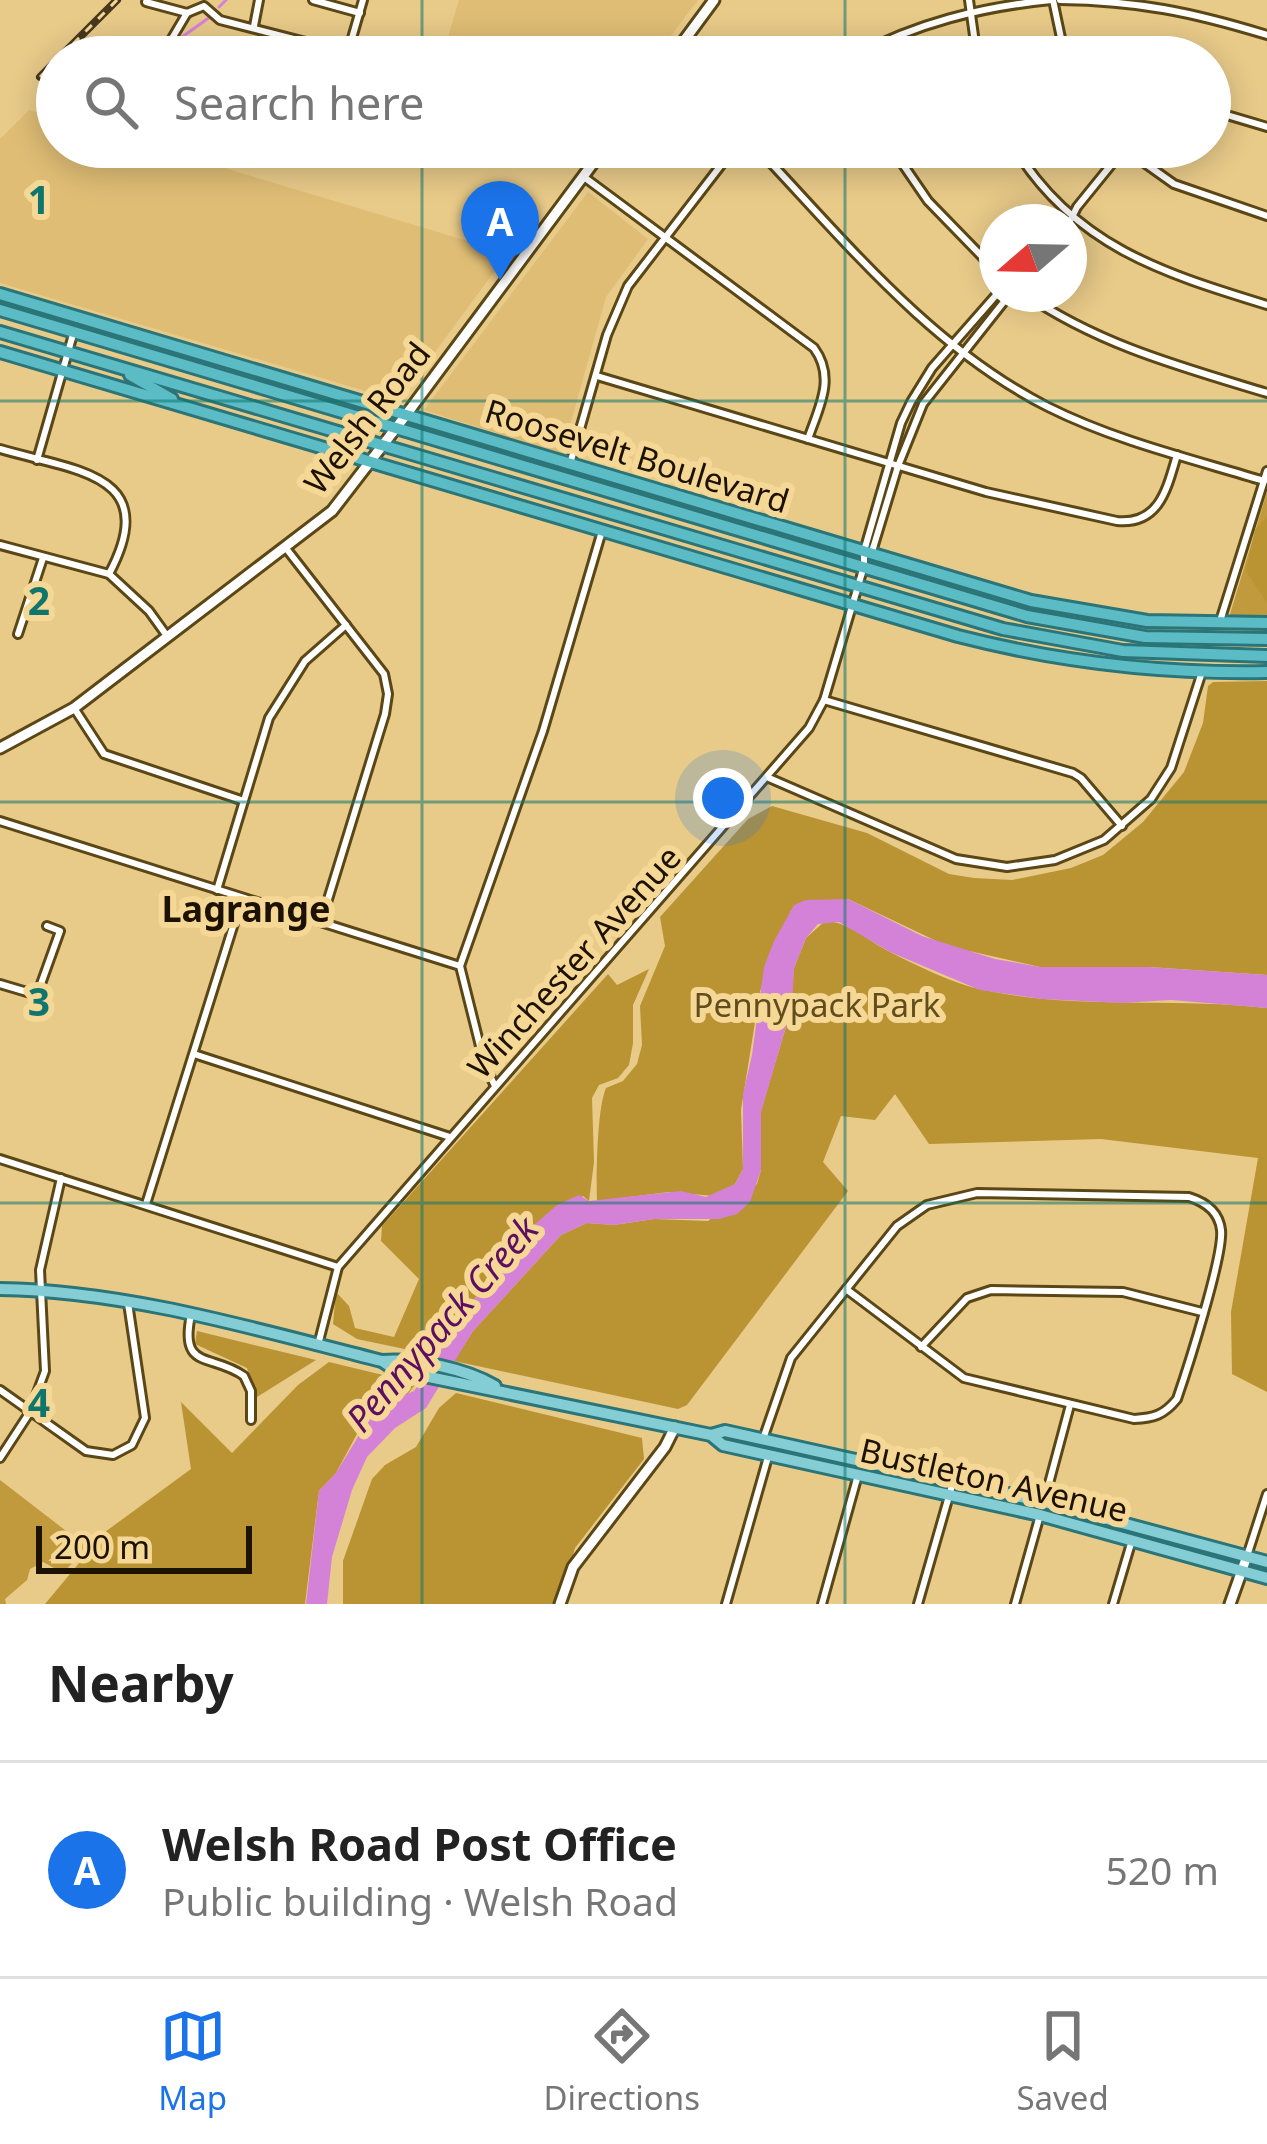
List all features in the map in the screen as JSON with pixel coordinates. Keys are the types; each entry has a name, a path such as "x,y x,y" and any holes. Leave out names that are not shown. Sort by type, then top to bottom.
{"highway":[{"name":"Roosevelt Boulevard","path":"0,294 1051,606 1127,620 1263,624"},
{"name":"Roosevelt Boulevard","path":"0,310 1047,621 1145,637 1267,639"},
{"name":"Roosevelt Boulevard","path":"0,332 1004,629 1082,646 1184,656 1267,656"},
{"path":"166,344 227,378"},
{"path":"0,352 1018,650 1121,666 1267,672"},
{"path":"112,365 188,408"},
{"path":"1047,621 1127,620"}],"main road":[{"name":"Bustleton Avenue","path":"0,1289 40,1290 190,1315 711,1435 723,1445 859,1475 951,1488"},
{"name":"Bustleton Avenue","path":"711,1435 725,1431 763,1439 1267,1562"},
{"name":"Bustleton Avenue","path":"1042,1509 1132,1540 1267,1577"}],"street":[{"path":"254,26 260,0"},
{"path":"313,0 360,13"},
{"path":"353,36 364,0"},
{"path":"688,36 715,0"},
{"path":"969,0 973,36"},
{"path":"1055,0 1061,36"},
{"path":"896,36 969,12 1055,0 1126,1 1199,14 1267,35"},
{"path":"146,2 187,13"},
{"path":"173,36 187,13 204,6 220,20 290,36"},
{"path":"1231,116 1267,127"},
{"name":"Welsh Road","path":"0,748 74,708 334,509 590,168"},
{"path":"570,464 607,335 628,286 718,168"},
{"path":"776,168 893,291 954,346 1027,395 1076,420 1264,482"},
{"path":"906,168 939,214 979,254"},
{"path":"1031,168 1059,204"},
{"path":"1079,204 1108,168"},
{"path":"1152,168 1174,184 1267,216"},
{"path":"584,177 814,348 822,359 826,386 808,439"},
{"path":"1087,229 1162,271 1267,305"},
{"path":"894,464 911,402 932,368 982,312"},
{"path":"894,464 923,404 995,312"},
{"path":"1058,312 1123,348 1267,393"},
{"path":"37,460 78,318"},
{"path":"597,376 1060,511 1127,522 1157,508 1177,455"},
{"path":"0,449 100,478 121,498 129,524 109,574"},
{"name":"Winchester Avenue","path":"318,1345 338,1267 809,728 824,700 894,464"},
{"path":"1219,624 1267,471"},
{"path":"495,1086 485,1066 460,966 543,731 602,531"},
{"path":"0,545 109,574 149,611 167,636"},
{"path":"285,547 384,674 388,694 321,922"},
{"path":"18,634 43,558"},
{"path":"218,890 257,752 282,693 305,661 346,626"},
{"path":"770,778 929,849 982,865 1030,866 1055,860 1104,840 1151,799 1171,768 1202,672"},
{"path":"824,700 1072,773 1082,778 1123,826"},
{"path":"74,708 104,754 244,801"},
{"path":"0,821 460,966"},
{"path":"146,1204 242,898"},
{"path":"0,984 38,994 60,931 47,926"},
{"path":"194,1054 450,1137"},
{"path":"0,1159 338,1267"},
{"path":"0,1458 30,1412 45,1371 42,1249 61,1178"},
{"path":"763,1439 791,1358 846,1289 897,1226 927,1204 977,1193 1189,1197 1215,1214 1221,1229 1219,1256 1181,1388 1169,1408 1152,1418 1134,1419 964,1378 846,1289"},
{"path":"921,1347 967,1298 991,1290 1123,1292 1202,1312"},
{"path":"0,1390 71,1442 102,1456 132,1445 145,1418 128,1303"},
{"path":"190,1315 187,1336 192,1351 203,1361 244,1376 251,1391 251,1420"},
{"path":"1015,1604 1070,1405"},
{"path":"560,1604 573,1567 665,1448 675,1427"},
{"path":"726,1604 769,1454"},
{"path":"822,1604 859,1475"},
{"path":"919,1604 951,1488"},
{"path":"1230,1604 1267,1494"},
{"path":"1113,1604 1132,1540"}],"shaded area":[{"path":"459,0 698,0 671,36 448,36"},
{"path":"29,110 36,112 36,168 224,168 508,253 399,401 0,283 0,139"},
{"path":"588,192 648,239 606,297 562,454 424,410"},
{"path":"1267,492 1267,618 1234,618 1230,614"},
{"path":"848,899 922,936 995,959 1040,967 1149,967 1267,975 1267,1008 1171,1000 1042,999 980,990 890,952 839,922 818,924 806,938 794,968 792,1006 761,1112 761,1170 750,1202 737,1214 719,1219 587,1223 561,1235 473,1331 426,1408 395,1428 367,1457 332,1557 327,1604 306,1604 319,1491 336,1473 376,1407 414,1391 442,1342 526,1232 557,1205 579,1195 589,1201 681,1191 706,1197 735,1184 743,1169 743,1094 764,967 774,941 794,905 806,900"},
{"path":"0,1480 87,1547 63,1573 43,1562 30,1569 27,1580 5,1599 6,1604 0,1604"}],"green space":[{"path":"1267,517 1267,603 1246,571 1255,530"},
{"path":"1267,681 1267,975 1149,967 1040,967 947,946 848,899 791,910 760,991 741,1110 743,1169 735,1184 714,1196 669,1192 597,1201 603,1098 606,1088 623,1081 637,1064 642,1045 640,1006 665,946 660,917 748,819 772,806 867,833 949,874 974,878 1012,880 1071,868 1103,855 1143,822 1184,772 1203,723 1208,686"},
{"name":"Pennypack Park","path":"825,921 851,928 936,974 984,990 1054,1000 1267,1008 1267,1392 1232,1374 1231,1312 1258,1158 1101,1139 929,1144 895,1094 875,1120 841,1116 823,1162 848,1191 687,1405 678,1409 454,1361 473,1331 561,1235 587,1223 708,1221 757,1184 761,1111 790,1013 794,968 806,938"},
{"path":"649,969 633,1005 629,1065 618,1078 599,1085 592,1098 594,1162 589,1201 583,1196 526,1232 453,1327 438,1356 357,1339 333,1324 336,1292 349,1306 355,1328 394,1337 419,1279 381,1241 382,1226 608,974 617,985"},
{"path":"197,1331 316,1360 257,1397 247,1368 195,1344"},
{"path":"329,1362 416,1383 358,1432 336,1473 319,1491 305,1604 45,1604 105,1532 191,1469 181,1402 232,1453 298,1385"},
{"path":"456,1393 642,1438 644,1459 575,1548 559,1604 343,1604 343,1561 372,1479 385,1465 416,1447 439,1408"}],"waterway":[{"path":"219,7 226,0"},
{"path":"183,36 210,17"}],"railway":[{"path":"81,36 117,0"}],"place":[{"name":"Welsh Road Post Office","path":"500,280"}],"district":[{"name":"Lagrange","path":"246,909"}],"water label":[{"name":"Pennypack Creek","path":"442,1324"}]}
